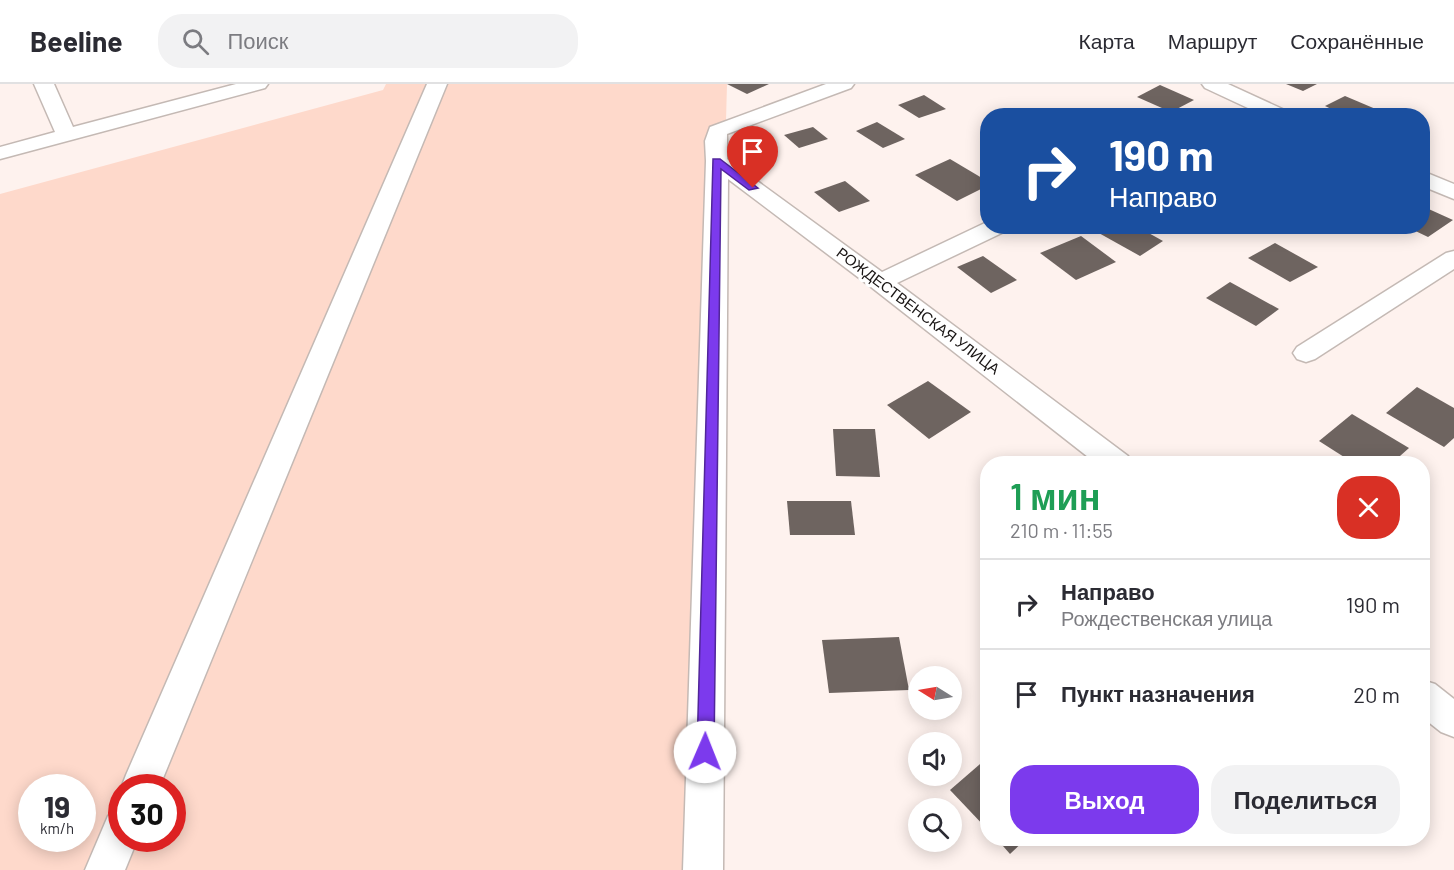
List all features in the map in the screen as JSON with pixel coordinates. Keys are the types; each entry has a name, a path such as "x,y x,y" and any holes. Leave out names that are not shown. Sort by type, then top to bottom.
{"street":[{"path":"44,84 66,135"},
{"path":"0,153 258,84"},
{"path":"146,774 437,84"},
{"path":"703,870 717,161 715,141 717,131 844,84"},
{"path":"1212,84 1264,108"},
{"name":"РОЖДЕСТВЕНСКАЯ УЛИЦА","path":"717,161 1108,456"},
{"path":"1430,182 1454,192"},
{"path":"880,282 981,234"},
{"path":"1306,353 1454,258"},
{"path":"1430,702 1454,720"},
{"path":"105,870 113,852"}],"shaded area":[{"path":"386,84 727,84 718,418 718,870 0,870 0,194 383,90"}],"building":[{"path":"727,84 769,84 747,94"},
{"path":"1286,84 1317,84 1303,91"},
{"path":"1160,85 1194,100 1179,108 1162,108 1137,97"},
{"path":"924,95 946,109 919,118 898,105"},
{"path":"1345,96 1373,108 1329,108 1325,106"},
{"path":"877,122 905,139 883,148 856,131"},
{"path":"813,127 828,139 799,148 784,135"},
{"path":"950,159 980,177 980,190 957,201 915,175"},
{"path":"845,181 870,201 839,212 814,192"},
{"path":"1430,210 1453,220 1428,237 1422,234 1430,234"},
{"path":"1101,234 1150,234 1163,241 1140,256"},
{"path":"1081,236 1116,262 1076,280 1040,253"},
{"path":"1275,243 1318,267 1290,282 1248,258"},
{"path":"983,256 1017,280 991,293 957,267"},
{"path":"1230,282 1279,309 1256,326 1206,298"},
{"path":"928,381 971,412 929,439 887,405"},
{"path":"1417,387 1454,408 1454,438 1444,447 1386,413"},
{"path":"1352,414 1409,448 1400,456 1342,456 1319,441"},
{"path":"833,429 875,429 880,477 836,476"},
{"path":"787,501 851,501 855,535 790,535"},
{"path":"899,637 908,690 829,693 822,640"},
{"path":"980,764 980,822 962,803 962,798 958,798 950,790 955,786 962,786 962,780"},
{"path":"1003,846 1018,846 1010,854"}],"route":[{"path":"705,752 717,161 753,188"}]}
